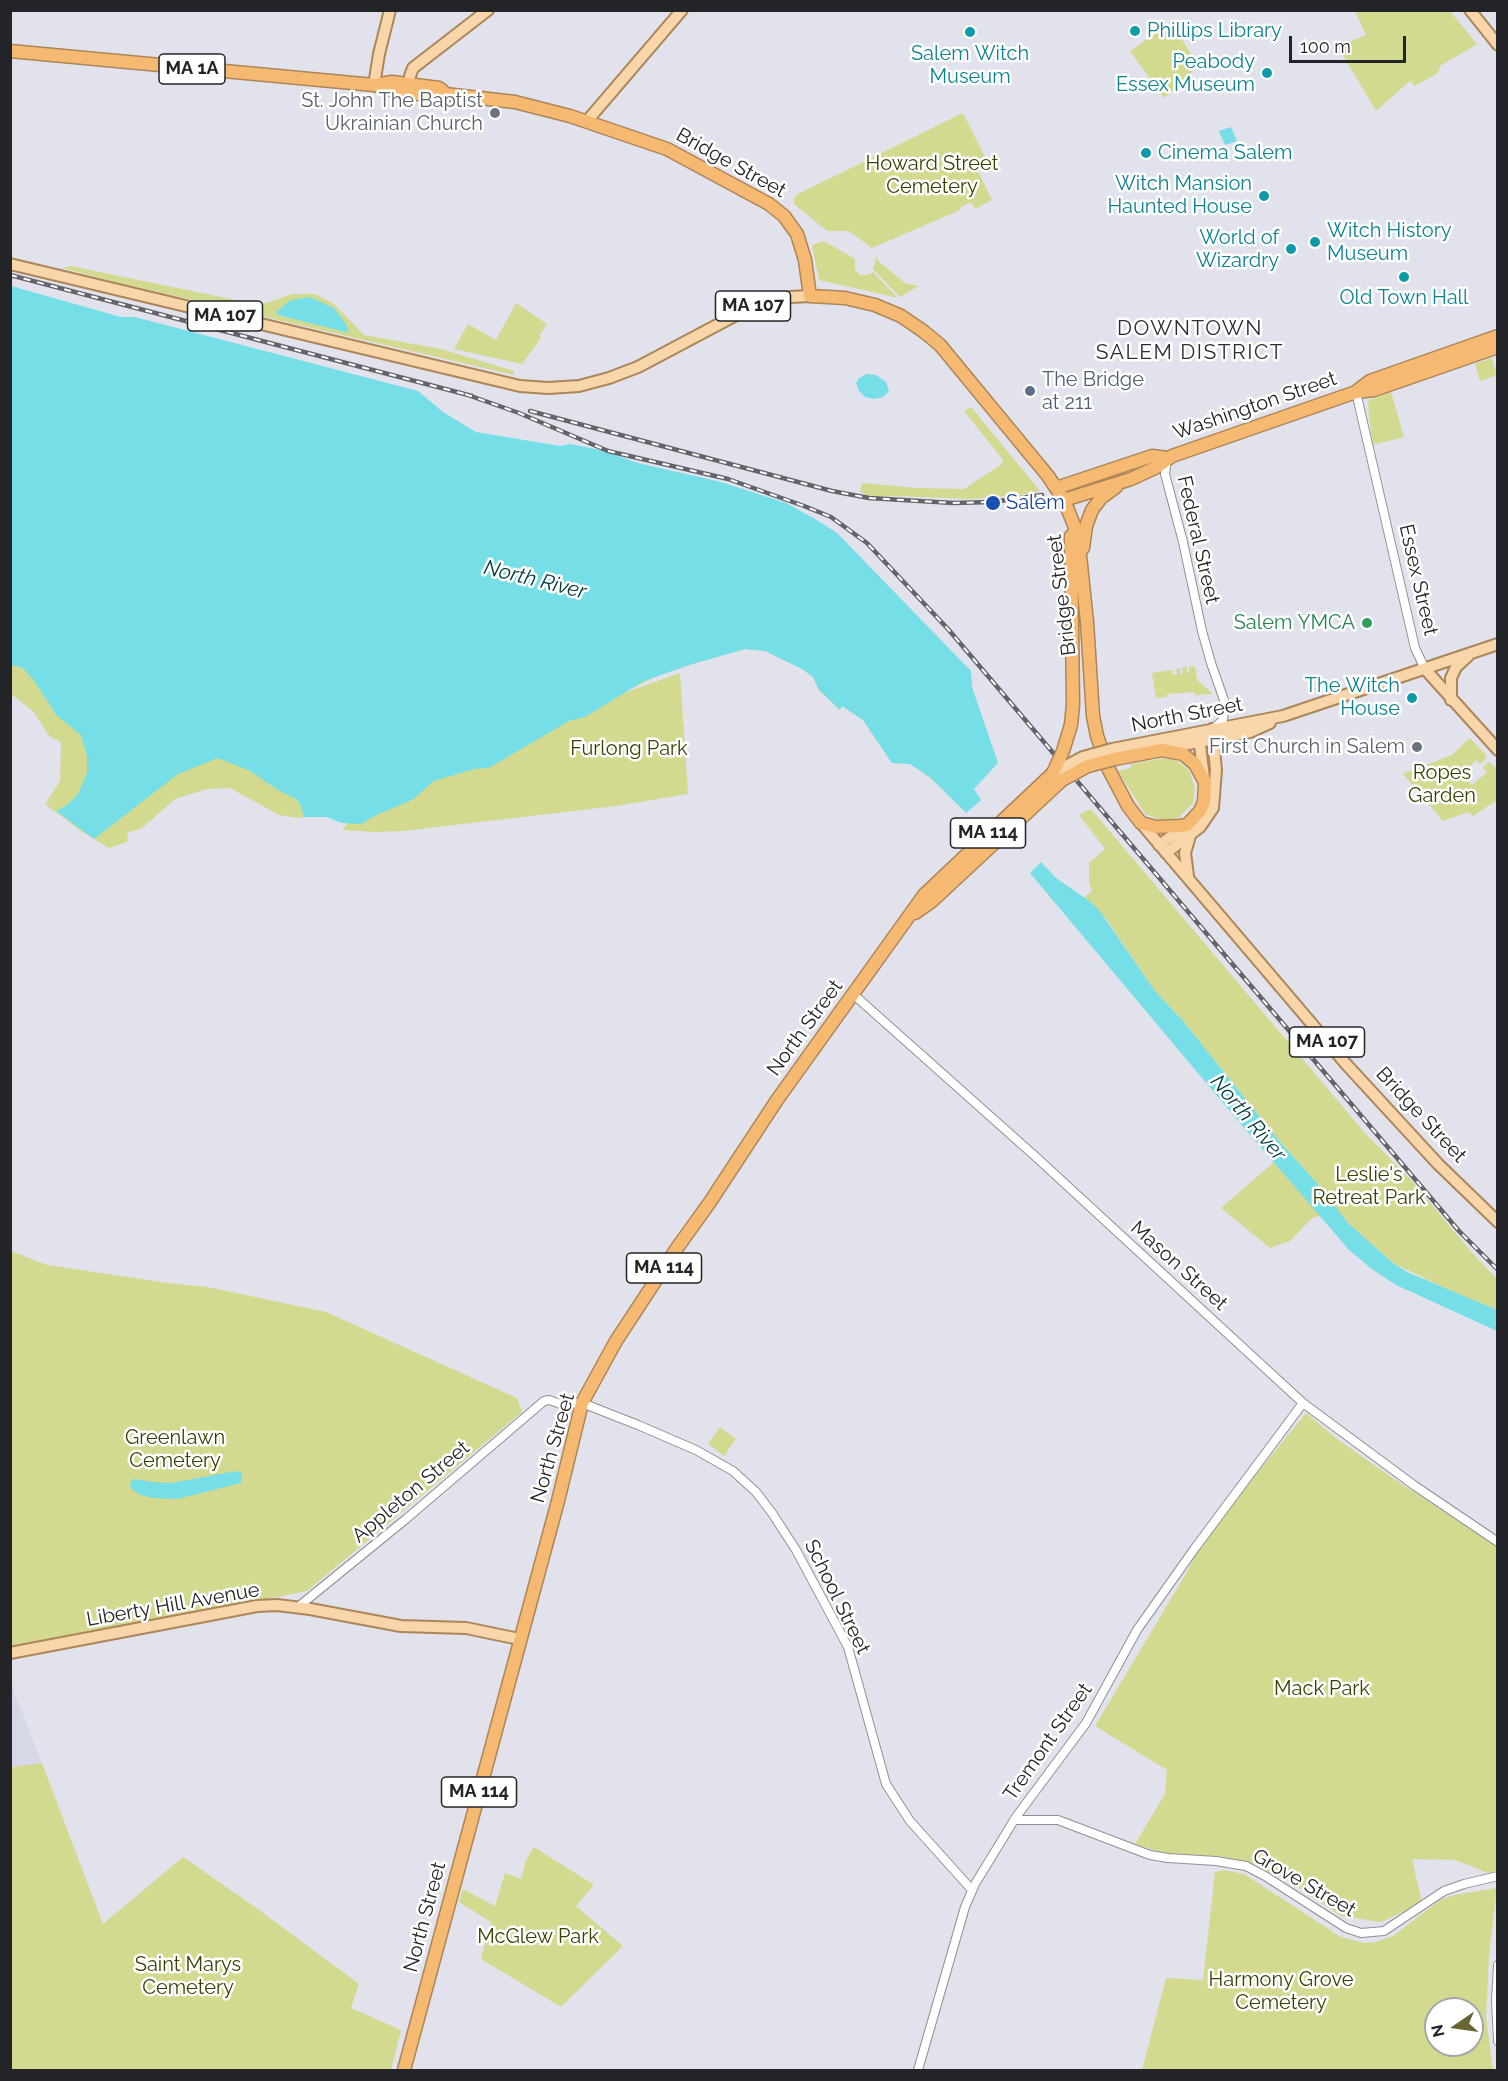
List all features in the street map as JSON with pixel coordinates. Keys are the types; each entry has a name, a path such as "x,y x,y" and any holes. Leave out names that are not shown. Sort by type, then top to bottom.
{"highway":[{"name":"Bridge Street","path":"10,51 374,85 391,90 408,88 438,96 446,94 514,102 587,121 667,149 773,207 784,216 797,234 805,260 810,296 844,298 875,305 901,316 923,331 940,345 976,388 1064,500 1077,535 1097,736 1114,781 1141,823"},
{"name":"Washington Street","path":"1356,392 1370,381 1497,336"},
{"name":"Washington Street","path":"1064,500 1131,479 1157,467 1167,458 1356,392 1374,390 1497,347"},
{"name":"Washington Street","path":"1056,488 1152,456 1167,458"},
{"path":"1082,573 1084,538 1092,510 1109,492 1131,479"},
{"path":"1057,777 1071,725 1073,705 1071,517"},
{"path":"1141,823 1164,828 1189,829 1204,802 1205,782 1200,771 1188,757 1174,751 1162,750"},
{"name":"North Street","path":"404,2070 558,1501 582,1402 616,1341 777,1100 911,915 1057,777 1113,754 1162,750"}],"main road":[{"path":"374,85 390,10"},
{"path":"408,88 413,68 488,10"},
{"path":"587,121 682,10"},
{"path":"1470,10 1497,45"},
{"name":"MA 107","path":"10,264 520,386 548,388 579,386 609,378 638,367 754,305 790,297 810,296"},
{"name":"MA 114","path":"1425,669 1497,644"},
{"path":"1451,700 1451,678 1456,667 1474,652"},
{"name":"Essex Street","path":"1425,669 1497,750"},
{"name":"North Street","path":"1113,754 1213,735 1283,716 1425,669"},
{"path":"1163,849 1189,829 1207,819 1213,808 1216,770 1213,735"},
{"path":"1200,737 1205,782"},
{"name":"North Street","path":"1162,750 1200,737"},
{"name":"Bridge Street","path":"1141,823 1346,1064 1438,1164 1497,1222"},
{"path":"1189,829 1184,861 1189,879"},
{"name":"Liberty Hill Avenue","path":"10,1653 257,1606 277,1605 401,1626 465,1628 519,1639"}],"street":[{"name":"Essex Street","path":"1356,392 1415,648 1425,669"},
{"name":"Federal Street","path":"1167,458 1165,474 1183,542 1206,648 1225,703 1223,720 1213,735"},
{"name":"Mason Street","path":"853,994 1036,1157 1304,1403 1415,1486 1497,1542"},
{"name":"Appleton Street","path":"298,1607 406,1519 544,1401 549,1400 561,1404 582,1402"},
{"name":"School Street","path":"582,1402 696,1450 732,1471 756,1492 796,1550 848,1647 886,1784 910,1821 972,1890"},
{"name":"Tremont Street","path":"918,2070 965,1907 972,1890 1014,1820 1086,1723 1137,1630 1167,1586 1304,1403"},
{"name":"Grove Street","path":"1014,1820 1058,1820 1150,1855 1246,1866 1346,1928 1361,1933 1384,1931 1444,1891 1497,1876"},
{"path":"1497,1965 1497,2041"}],"shaded area":[{"path":"11,1684 42,1763 11,1767"}],"green space":[{"path":"1355,11 1450,11 1477,44 1440,66 1438,73 1415,86 1410,81 1376,111 1338,47 1366,35"},
{"path":"1171,23 1194,58 1195,64 1189,78 1164,98 1130,51"},
{"name":"Howard Street Cemetery","path":"963,113 985,157 974,163 992,200 975,209 971,202 961,207 960,210 872,248 849,231 827,231 794,204 794,198 798,194"},
{"path":"824,241 855,259 855,269 860,275 873,272 898,298 819,280 812,245"},
{"path":"877,255 877,260 905,283 919,286 900,297 873,269"},
{"path":"71,266 255,304 266,303 292,294 315,294 334,304 364,335 441,349 514,371 514,375 62,268"},
{"path":"516,303 547,324 539,336 541,338 522,364 454,349 468,324 496,340"},
{"path":"1492,358 1497,375 1480,381 1475,364"},
{"path":"1391,392 1404,437 1373,445 1369,400"},
{"path":"971,407 1040,491 971,499 895,496 869,498 860,491 862,483 964,489 1002,464 1003,460 964,411"},
{"name":"Furlong Park","path":"11,459 770,599 949,797 931,778 910,764 892,763 863,720 842,706 840,710 819,690 813,677 802,669 765,651 745,649 659,675 621,694 680,673 688,794 616,806 403,831 375,832 343,830 347,823 327,817 298,818 279,815 230,788 207,789 175,799 141,829 128,832 127,842 109,848 81,831 45,804 60,781 61,742 49,736 34,712 11,694"},
{"path":"1193,666 1196,669 1197,680 1213,694 1195,695 1194,692 1167,694 1167,697 1156,698 1152,673 1172,670 1173,675 1177,674 1176,669 1180,668 1180,674 1183,673 1182,668 1187,667 1187,672 1190,672 1189,667"},
{"name":"Ropes Garden","path":"1470,738 1486,755 1486,759 1480,764 1476,760 1464,776 1472,785 1487,772 1483,767 1488,762 1491,763 1497,770 1497,800 1473,816 1468,812 1443,821 1403,774 1452,755"},
{"path":"1165,758 1176,760 1189,770 1195,788 1193,803 1178,818 1161,820 1145,814 1118,771 1131,768 1131,764"},
{"name":"Leslie's Retreat Park","path":"1091,809 1365,1133 1410,1179 1497,1279 1497,1310 1455,1293 1393,1263 1348,1223 1339,1211 1312,1218 1290,1241 1270,1248 1221,1208 1274,1162 1316,1211 1335,1207 1183,1021 1155,991 1106,919 1084,898 1092,891 1089,882 1089,863 1105,849 1079,815"},
{"name":"Greenlawn Cemetery","path":"11,1251 47,1265 208,1287 326,1312 517,1398 522,1412 307,1591 11,1650"},
{"name":"Mack Park","path":"1306,1413 1337,1439 1394,1479 1497,1547 1498,1869 1493,1875 1455,1860 1412,1859 1422,1903 1381,1922 1341,1916 1286,1879 1243,1862 1177,1858 1135,1844 1165,1794 1167,1770 1095,1726 1206,1536"},
{"path":"720,1427 736,1439 724,1456 708,1444"},
{"name":"Saint Marys Cemetery","path":"42,1763 103,1924 183,1857 359,1984 351,2008 401,2030 391,2070 11,2070 11,1767"},
{"name":"McGlew Park","path":"534,1847 594,1885 576,1906 623,1946 561,2007 481,1959 491,1922 459,1902 463,1889 495,1906 505,1873 521,1879 526,1860"},
{"name":"Harmony Grove Cemetery","path":"1224,1870 1244,1874 1341,1937 1364,1943 1376,1942 1393,1936 1440,1900 1454,1895 1497,1888 1489,1956 1486,2017 1493,2070 1142,2070 1166,1978 1203,1980 1215,1872"}],"water":[{"path":"1231,127 1237,141 1225,145 1219,131"},
{"name":"North River","path":"11,286 121,317 135,317 418,391 443,412 476,432 600,450 638,463 721,482 786,503 837,533 971,671 972,687 998,763 974,789 981,800 966,813 931,778 910,764 892,763 863,720 842,706 840,710 819,690 813,677 765,651 745,649 644,681 585,717 569,721 489,768 474,769 434,781 412,800 374,816 362,824 341,823 327,817 304,817 296,799 250,771 218,758 178,774 94,839 56,811 67,805 78,794 87,773 87,756 81,735 56,715 23,668 11,665"},
{"path":"310,297 334,308 346,324 349,333 278,315 276,312 291,300"},
{"path":"867,374 876,375 886,382 889,391 883,397 875,399 865,397 859,391 856,383 859,378"},
{"name":"North River","path":"1041,862 1056,878 1099,910 1155,991 1183,1021 1348,1223 1393,1263 1407,1272 1497,1310 1497,1331 1396,1285 1349,1250 1030,873"},
{"path":"236,1471 241,1473 241,1483 178,1499 152,1498 138,1494 130,1487 131,1481 135,1479 171,1483"}],"railway":[{"path":"10,275 472,396"},
{"path":"465,394 519,413 608,451 728,479 804,506 831,517 867,543 948,629 1459,1231 1498,1270"},
{"path":"530,411 832,491 869,498 953,503 992,502 1042,495"}],"place":[{"name":"Phillips Library","path":"1135,31"},
{"name":"Salem Witch Museum","path":"970,32"},
{"name":"Peabody Essex Museum","path":"1267,73"},
{"name":"St. John The Baptist Ukrainian Church","path":"495,113"},
{"name":"Cinema Salem","path":"1146,153"},
{"name":"Witch Mansion Haunted House","path":"1264,196"},
{"name":"Witch History Museum","path":"1315,242"},
{"name":"World of Wizardry","path":"1291,249"},
{"name":"Old Town Hall","path":"1404,277"},
{"name":"The Bridge at 211","path":"1030,391"},
{"name":"Salem","path":"993,503"},
{"name":"Salem YMCA","path":"1367,623"},
{"name":"The Witch House","path":"1412,698"},
{"name":"First Church in Salem","path":"1417,747"}],"district":[{"name":"DOWNTOWN SALEM DISTRICT","path":"1190,341"}]}
